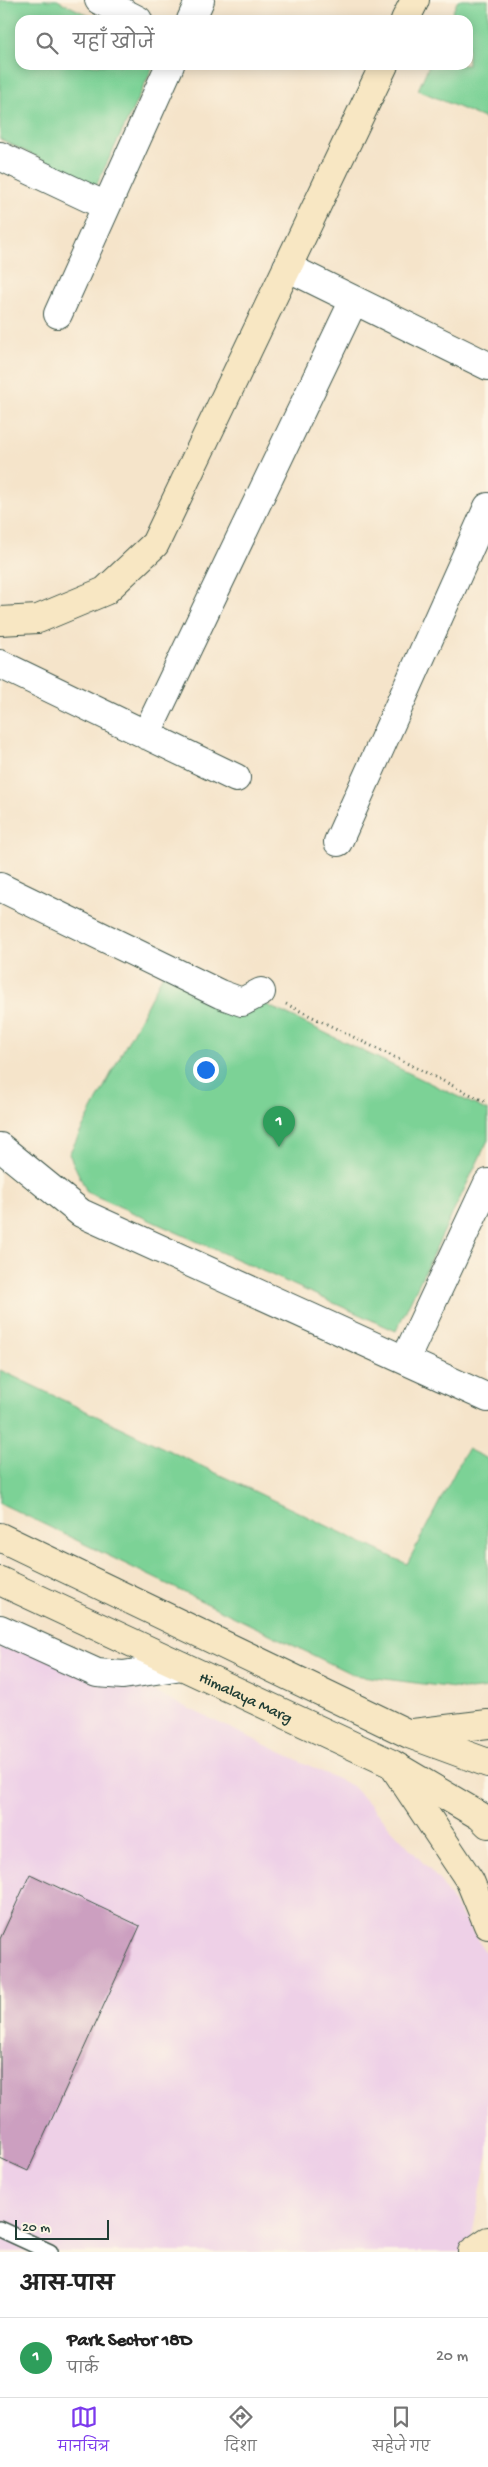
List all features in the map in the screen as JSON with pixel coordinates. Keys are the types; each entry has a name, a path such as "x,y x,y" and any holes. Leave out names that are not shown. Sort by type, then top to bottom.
{"main road":[{"path":"408,15 415,0"},
{"path":"0,622 38,619 105,591 155,544 382,70"},
{"path":"0,1537 409,1734 488,1763"},
{"name":"Himalaya Marg","path":"0,1581 392,1764 480,1816 488,1824"},
{"path":"409,1734 488,1724"},
{"path":"392,1764 470,1881 488,1925"},
{"path":"472,2252 488,2241"}],"street":[{"path":"99,0 128,15"},
{"path":"193,15 200,0"},
{"path":"58,314 168,70"},
{"path":"0,156 106,206"},
{"path":"287,267 488,366"},
{"path":"146,735 354,300"},
{"path":"338,842 488,507"},
{"path":"0,664 236,778"},
{"path":"0,887 220,994 242,1002 261,992"},
{"path":"0,1147 81,1212 488,1398"},
{"path":"406,1360 488,1183"},
{"path":"0,1629 97,1673 123,1675 182,1666"}],"lane":[{"path":"0,2229 50,2252"}],"path":[{"path":"261,992 488,1103"}],"shaded area":[{"path":"0,1619 352,1786 439,1880 486,1953 488,1969 488,2152 471,2241 466,2252 0,2252"}],"green space":[{"path":"0,0 57,0 88,15 15,15 15,70 152,70 96,186 0,139"},
{"path":"458,0 488,0 488,120 418,90 427,70 473,70 473,15 451,15"},
{"path":"171,959 488,1111 488,1140 396,1331 87,1192 69,1154"},
{"path":"0,1370 407,1564 467,1449 488,1459 488,1688 470,1690 354,1675 0,1503"}],"building":[{"path":"30,1874 140,1926 28,2171 0,2158 0,1939"}],"place":[{"name":"Park Sector 18D","path":"279,1147"}]}
